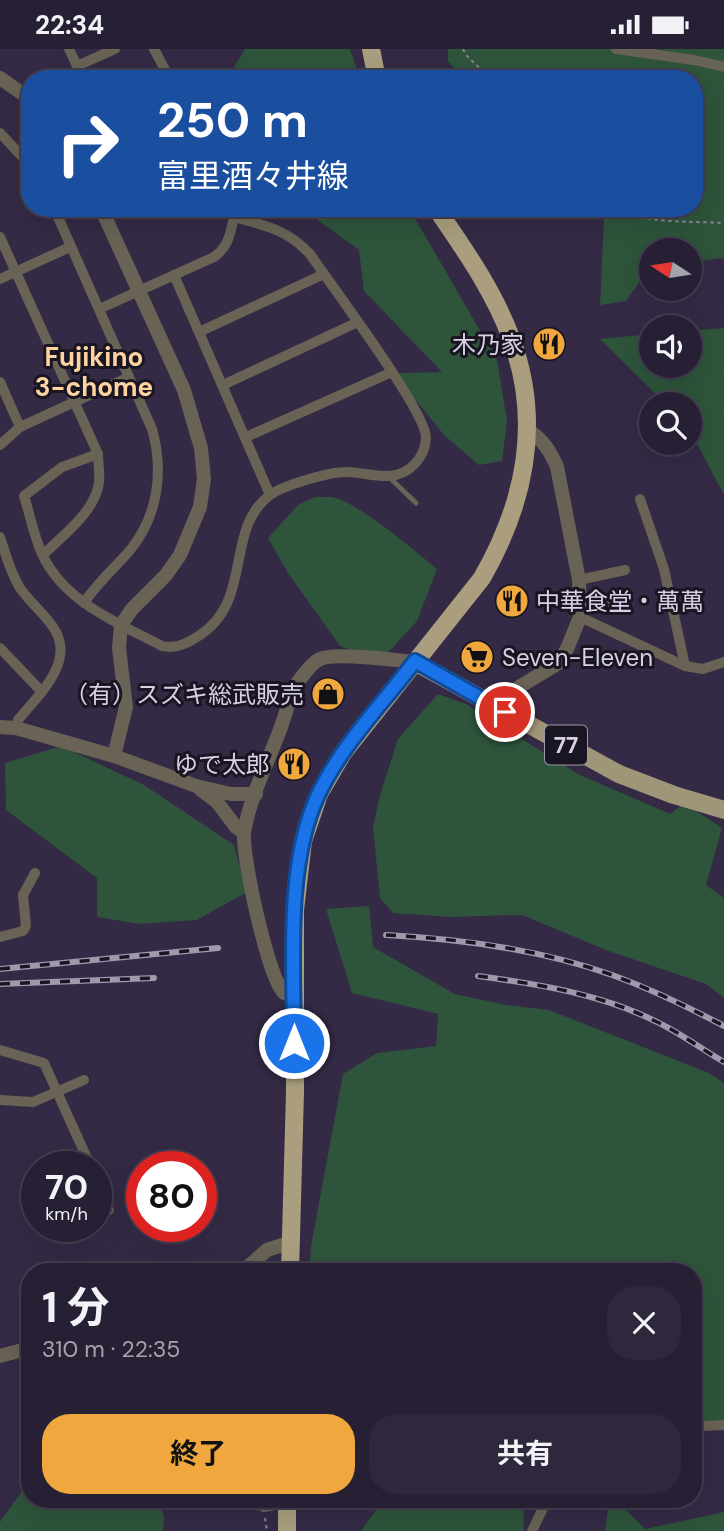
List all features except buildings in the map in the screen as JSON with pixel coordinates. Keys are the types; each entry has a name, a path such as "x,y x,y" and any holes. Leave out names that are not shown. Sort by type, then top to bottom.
{"highway":[{"path":"371,49 375,70"},
{"path":"290,1263 298,873 310,817 319,794 343,753 482,578 499,549 521,487 527,429 521,373 511,336 493,297 442,217"},
{"path":"276,1508 287,1531"}],"main road":[{"name":"77","path":"415,661 619,773 674,795 724,810"}],"street":[{"path":"69,49 79,70"},
{"path":"77,66 115,49"},
{"path":"154,49 165,70"},
{"path":"616,49 724,67"},
{"path":"0,78 21,93"},
{"path":"0,133 21,155"},
{"path":"58,217 152,429 158,450 156,493 151,515 142,534 84,603"},
{"path":"105,217 184,390 201,448 204,479 200,507 180,555 166,575 121,625 119,648 126,707 114,756"},
{"path":"98,454 62,467 24,496 43,555 61,583 84,603 121,625 170,648 205,632 220,617 231,596 248,523 270,495 330,474 346,472 389,477 402,473 415,465 422,453 426,436 392,372 310,254 298,241 280,230 234,217 228,243 224,250 214,257 99,309"},
{"path":"0,237 98,454 99,483 92,501 82,516 43,555"},
{"path":"0,279 70,247"},
{"path":"199,332 324,274"},
{"path":"174,275 270,495"},
{"path":"223,385 358,322"},
{"path":"246,437 392,372"},
{"path":"0,445 20,427 129,377"},
{"path":"0,382 20,427"},
{"path":"505,712 519,687 557,664 567,649 581,612 579,580 557,467 552,453 540,438 527,429"},
{"path":"639,499 664,569 685,666"},
{"path":"0,537 10,570 22,590 59,635 59,661 53,675 19,720 16,728"},
{"path":"579,580 625,570"},
{"path":"581,612 629,597"},
{"path":"581,612 685,666 703,669 724,662"},
{"path":"0,648 41,691"},
{"path":"294,994 284,993 274,976 258,919 247,863 244,833 256,794 298,683 319,659 338,654 358,658 415,661"},
{"path":"0,727 16,728 114,756 196,786 232,795 256,794"},
{"path":"196,786 216,802 244,833"},
{"path":"0,937 23,931 26,926 23,895 35,873"},
{"path":"0,1050 44,1063 84,1151"},
{"path":"0,1100 33,1102 84,1080"},
{"path":"252,1263 267,1250 291,1242"},
{"path":"0,1356 21,1350"},
{"path":"702,1426 724,1425"},
{"path":"532,1531 543,1508"}],"lane":[{"path":"389,477 416,503"}],"path":[{"path":"463,49 482,70"},
{"path":"642,217 724,223"},
{"path":"267,1531 273,1508"}],"green space":[{"path":"245,49 350,49 357,70 232,70"},
{"path":"448,49 724,49 724,258 702,261 702,238 639,238 639,283 626,301 600,305 604,220 599,217 703,217 703,70 456,70 448,61"},
{"path":"313,217 414,217 497,360 507,421 502,461 479,465 444,435 394,373 442,372 364,291 359,250"},
{"path":"724,328 724,495 702,453 702,392 654,392 640,378 702,378 702,330"},
{"path":"639,335 639,377 600,339"},
{"path":"315,497 332,497 356,508 437,569 417,621 387,654 362,654 340,646 288,573 268,538 298,505"},
{"path":"438,694 466,704 578,774 670,814 684,803 722,828 706,885 724,898 724,998 706,984 606,950 522,915 449,917 393,913 380,898 373,827 398,739"},
{"path":"61,746 144,785 234,845 247,892 197,920 140,924 97,917 97,878 6,810 5,763"},
{"path":"369,906 373,947 455,994 506,1005 549,1010 709,1073 724,1083 724,1420 702,1430 702,1263 310,1263 343,1074 377,1053 436,1046 438,1014 352,993 326,909"},
{"path":"21,1492 21,1508 161,1508 164,1517 163,1531 0,1531 0,1522"},
{"path":"377,1508 523,1508 524,1531 361,1531"},
{"path":"608,1508 624,1508 645,1529 724,1512 724,1531 605,1531"}],"railway":[{"path":"386,935 443,939 557,958 641,986 724,1026"},
{"path":"0,969 218,948"},
{"path":"478,976 546,987 613,1004 664,1025 724,1062"},
{"path":"0,984 154,978"}],"place":[{"name":"木乃家","path":"549,344"},
{"name":"中華食堂・萬萬","path":"512,601"},
{"name":"Seven-Eleven","path":"477,657"},
{"name":"（有）スズキ総武販売","path":"328,694"},
{"name":"ゆで太郎","path":"294,764"}],"district":[{"name":"Fujikino 3-chome","path":"94,372"}],"route":[{"path":"294,1043 295,910 300,858 319,794 343,753 415,661 505,712"}]}
